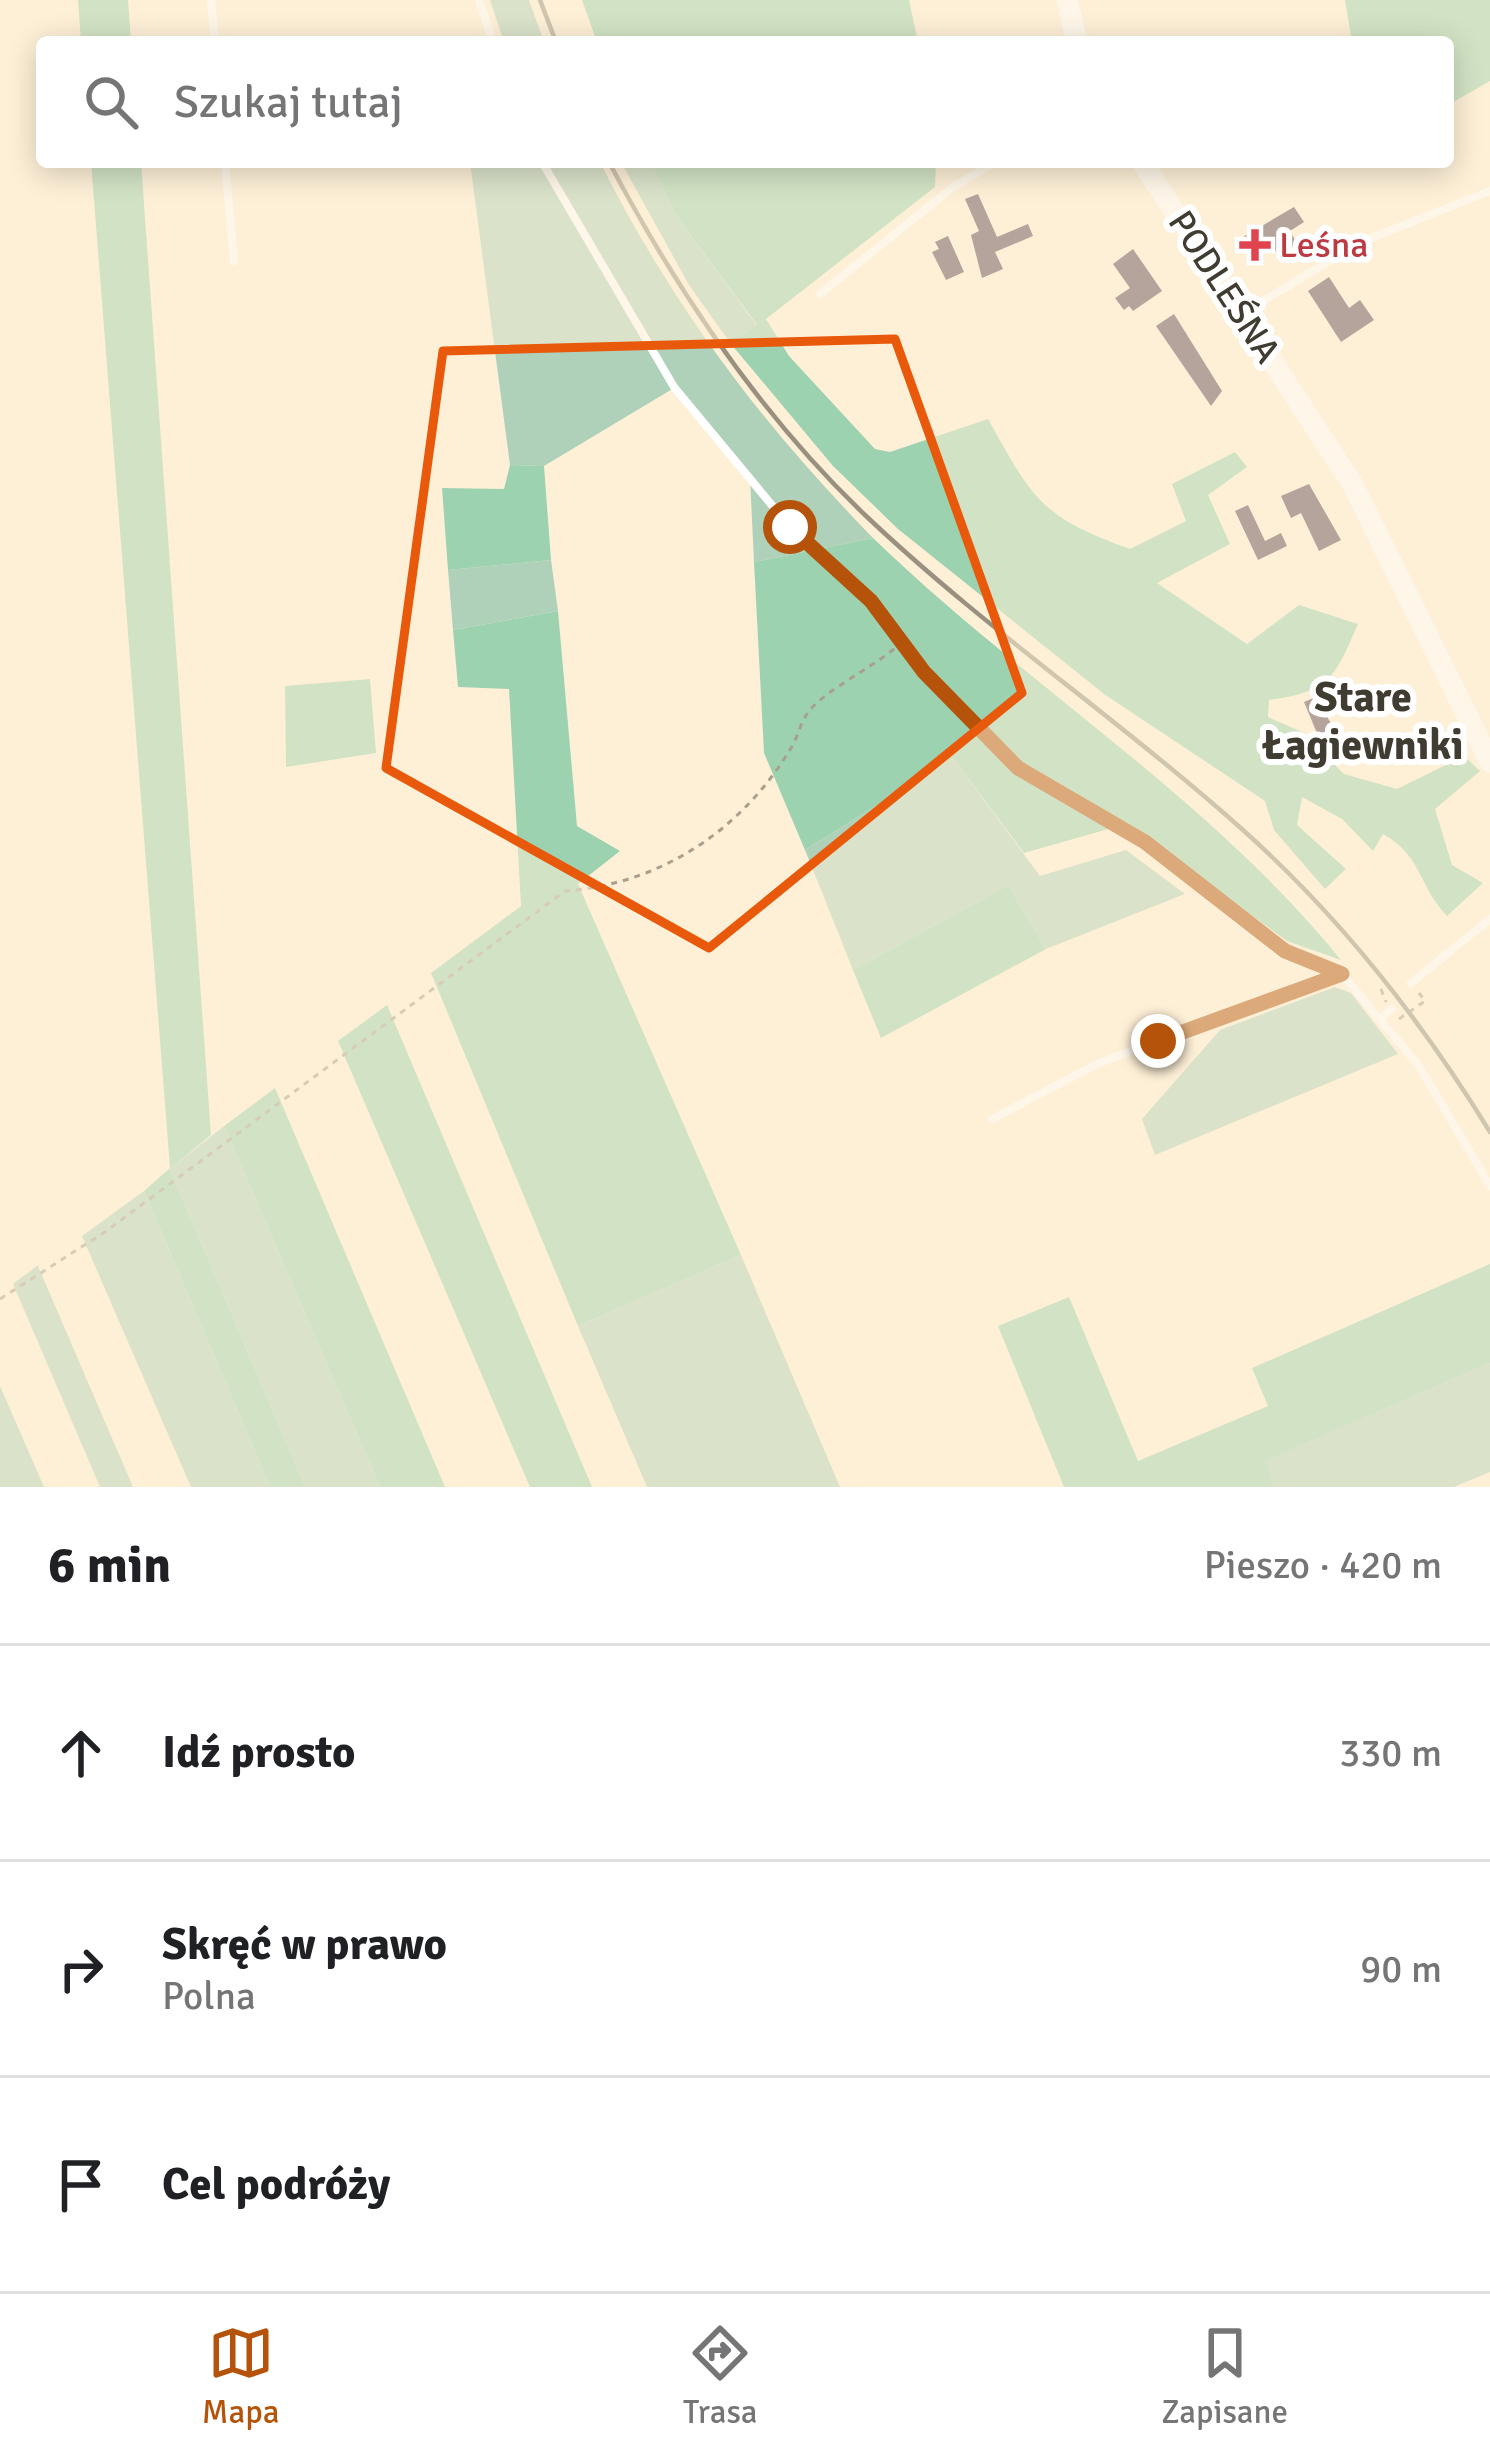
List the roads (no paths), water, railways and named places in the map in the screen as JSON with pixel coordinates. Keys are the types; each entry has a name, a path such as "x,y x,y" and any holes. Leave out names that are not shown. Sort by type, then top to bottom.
{"street":[{"path":"1067,0 1076,36"},
{"name":"PODLEŚNA","path":"1146,168 1353,485 1490,762"}],"lane":[{"path":"211,0 214,36"},
{"path":"479,0 491,36"},
{"path":"226,168 234,261"},
{"path":"546,168 674,387 790,527 871,601 970,723 1018,768 1145,842 1285,951 1342,974 1420,1066 1490,1186"},
{"path":"820,294 952,188 985,168"},
{"path":"1242,314 1359,242 1490,190"},
{"path":"1411,983 1490,919"},
{"path":"992,1119 1099,1063 1342,974"},
{"path":"1380,1019 1391,1009"}],"railway":[{"path":"540,0 554,36"},
{"path":"612,168 723,349 826,476 910,556 1279,863 1377,972 1490,1132"}],"place":[{"name":"Leśna","path":"1255,245"}],"district":[{"name":"Stare Łagiewniki","path":"1363,722"}]}
